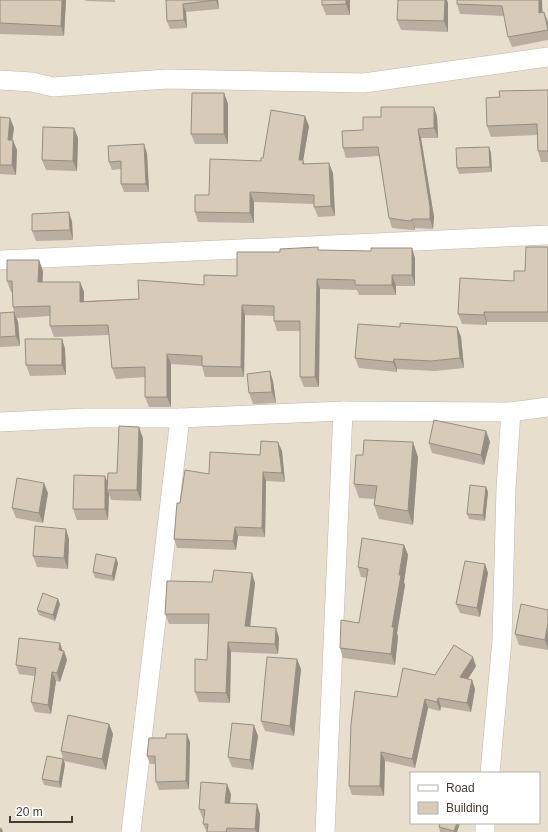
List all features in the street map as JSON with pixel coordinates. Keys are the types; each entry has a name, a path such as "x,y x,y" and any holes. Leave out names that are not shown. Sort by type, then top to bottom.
{"street":[{"path":"0,80 32,82 53,87 167,79 364,83 548,57"},
{"path":"0,260 548,235"},
{"path":"0,422 84,418 180,418 343,411 511,412 548,407"},
{"path":"325,832 343,411"},
{"path":"490,772 502,640 506,488 511,412"},
{"path":"131,832 180,418"}],"shaded area":[{"path":"0,0 548,0 548,832 0,832"}],"building":[{"path":"0,0 62,0 61,26 0,23"},
{"path":"166,0 216,0 183,4 184,20 167,21"},
{"path":"322,0 346,0 346,4 322,5"},
{"path":"398,0 445,0 444,21 397,20"},
{"path":"457,0 539,0 539,13 544,12 548,30 508,37 502,6 457,4"},
{"path":"548,90 548,151 538,151 537,124 487,126 486,98 500,97 499,91"},
{"path":"192,93 224,93 224,134 191,134"},
{"path":"381,107 434,107 434,128 418,129 430,207 430,219 412,219 409,221 389,218 378,147 343,148 342,131 363,130 363,117 381,117"},
{"path":"271,110 305,116 299,160 303,160 303,164 329,163 331,206 314,207 314,195 250,192 250,213 195,212 195,195 209,195 210,159 261,161 261,158 263,158"},
{"path":"0,117 10,118 8,140 13,140 12,165 0,165"},
{"path":"43,127 74,128 73,161 42,160"},
{"path":"144,144 146,184 121,184 121,161 109,162 108,146"},
{"path":"489,147 490,167 457,168 456,148"},
{"path":"69,212 70,230 32,231 32,214"},
{"path":"318,247 318,250 371,251 371,248 412,248 412,275 392,275 392,285 355,285 355,280 317,279 315,377 300,377 300,321 274,321 274,306 242,305 241,367 202,366 202,356 167,354 167,397 145,397 145,367 112,368 108,325 50,326 50,306 13,307 12,281 7,281 7,260 39,260 38,282 80,282 80,302 139,299 138,280 204,285 204,275 237,276 237,252 280,252 280,249"},
{"path":"526,247 548,247 548,312 484,312 484,315 458,314 460,278 514,281 514,271 525,271"},
{"path":"14,312 16,336 0,337 0,313"},
{"path":"400,323 457,327 460,358 431,361 394,359 393,362 355,358 358,324 400,327"},
{"path":"25,339 62,339 62,365 26,365"},
{"path":"270,371 272,392 249,393 247,374"},
{"path":"434,420 486,431 481,455 429,443"},
{"path":"119,426 139,427 137,490 107,490 108,473 117,473"},
{"path":"364,440 413,442 408,511 374,505 377,486 354,484 356,455 363,455"},
{"path":"261,441 278,442 282,473 263,472 262,528 235,527 233,541 174,539 177,503 180,503 185,470 209,474 210,452 260,455"},
{"path":"74,475 105,476 105,509 73,509"},
{"path":"17,478 44,483 39,513 12,508"},
{"path":"470,485 486,487 483,515 467,514"},
{"path":"35,526 66,529 64,558 33,556"},
{"path":"362,538 404,545 399,575 401,575 392,627 394,627 391,654 340,648 341,620 359,623 368,569 358,567"},
{"path":"96,554 116,558 112,576 93,572"},
{"path":"465,561 485,564 477,608 456,604"},
{"path":"214,570 252,573 245,626 276,628 275,644 228,642 226,693 195,692 195,659 207,660 209,614 165,614 167,581 212,582"},
{"path":"43,593 58,599 53,615 37,610"},
{"path":"521,604 548,610 548,623 545,640 515,634"},
{"path":"19,638 60,643 59,650 64,651 57,673 52,672 48,705 31,702 36,668 16,665"},
{"path":"454,645 473,657 460,677 472,680 467,703 438,698 437,702 425,699 412,759 381,752 380,786 349,786 351,724 355,691 397,697 403,668 435,675"},
{"path":"267,657 297,659 290,726 261,721"},
{"path":"68,715 109,724 102,759 61,751"},
{"path":"232,723 254,725 250,760 228,757"},
{"path":"166,734 187,734 186,781 156,782 155,756 147,756 149,738 166,738"},
{"path":"47,756 63,759 59,782 42,779"},
{"path":"201,782 227,784 225,803 257,804 255,829 227,828 226,832 207,832 208,824 203,824 205,810 199,809"},
{"path":"440,824 457,824 454,831 439,827"}]}
